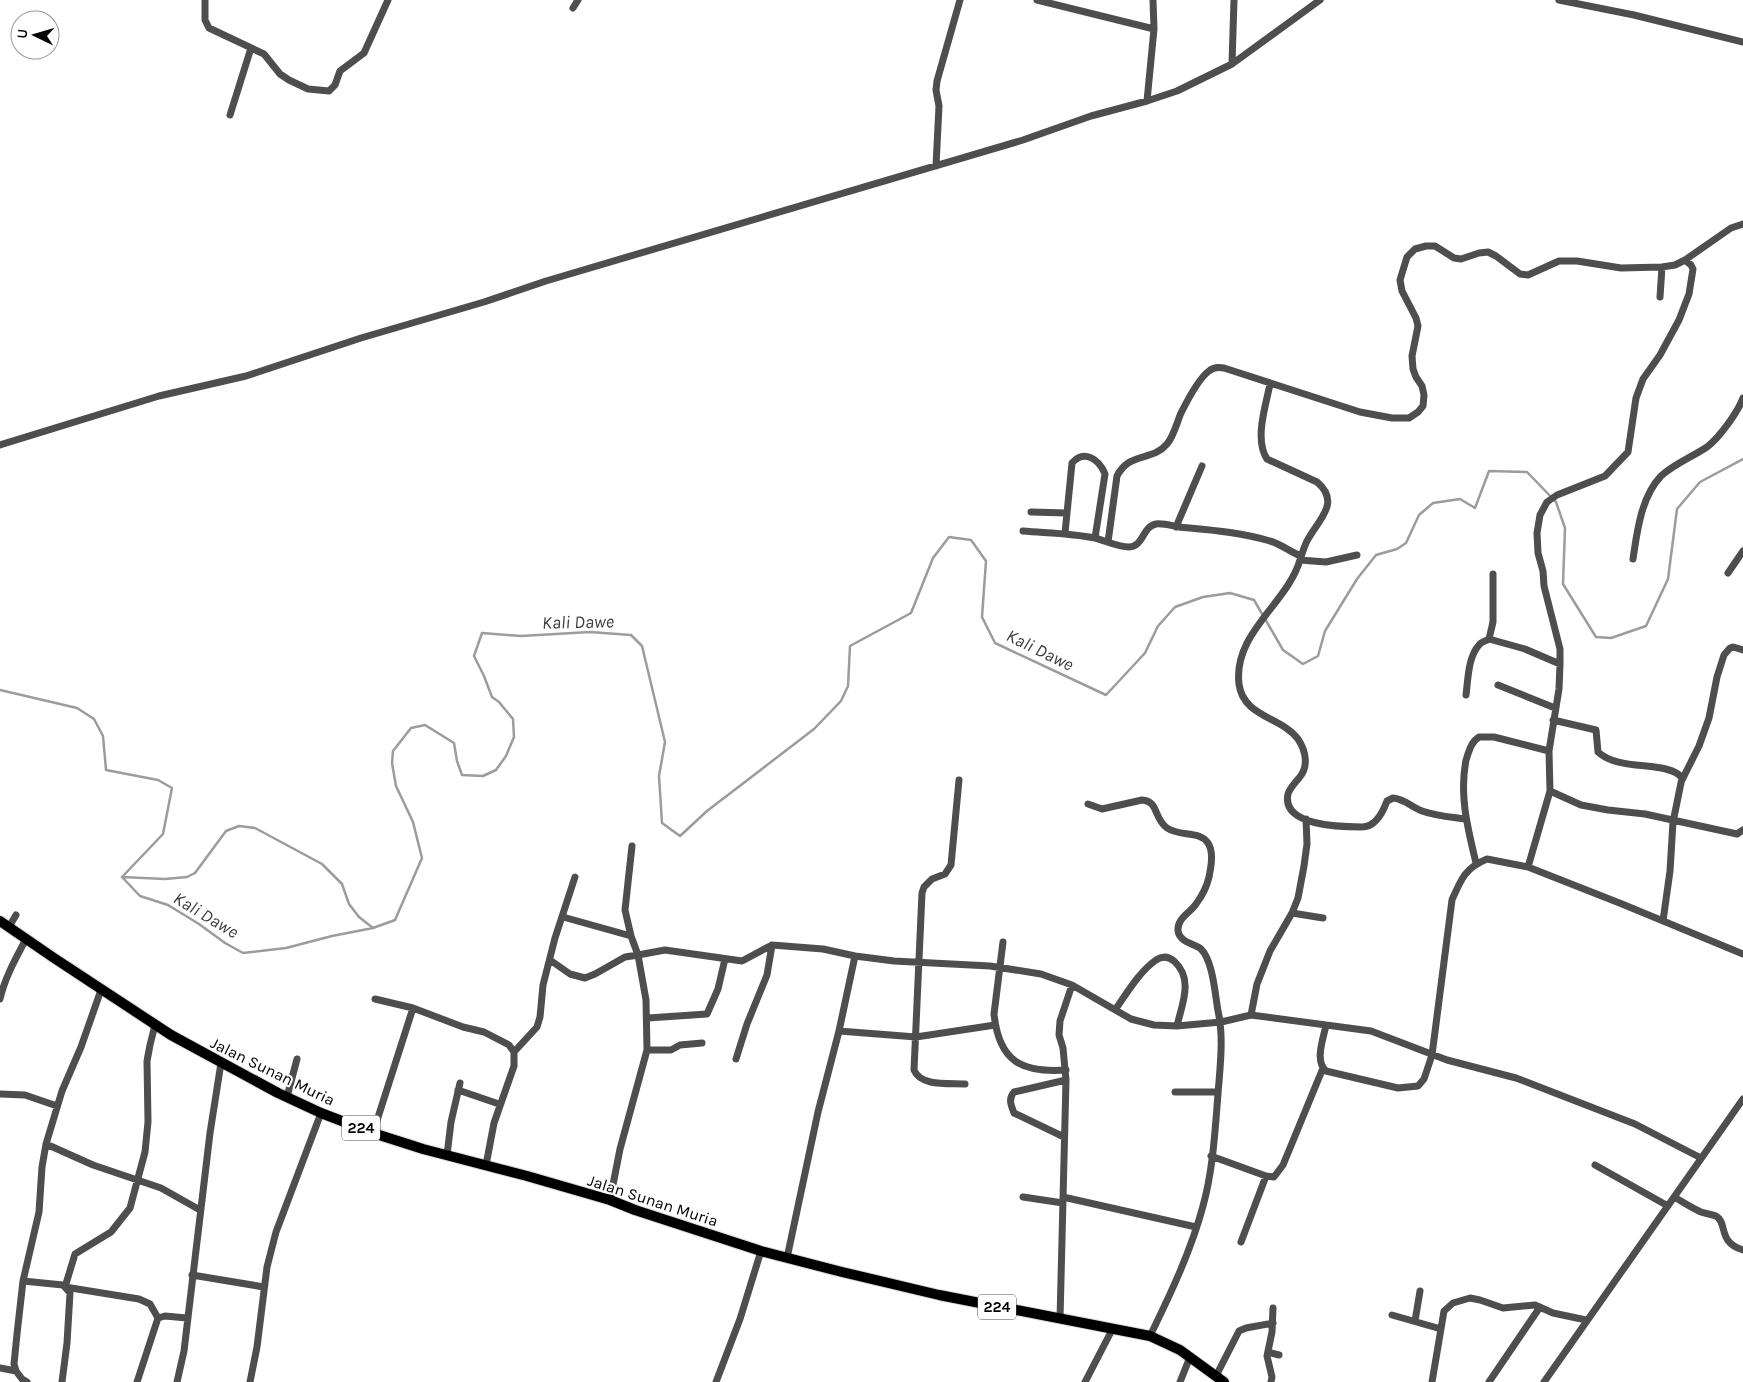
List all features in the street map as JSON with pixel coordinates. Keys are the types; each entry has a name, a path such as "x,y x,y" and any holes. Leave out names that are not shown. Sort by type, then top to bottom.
{"main road":[{"name":"Jalan Sunan Muria","path":"4,924 155,1025 221,1063 321,1113 373,1133 610,1200 761,1251"},
{"name":"224","path":"761,1251 939,1295 1150,1336 1163,1340 1220,1379"}],"street":[{"path":"205,0 205,20 209,28 264,54 280,74 289,80 308,88 329,90 334,85 340,71 364,53 388,0"},
{"path":"573,8 578,0"},
{"path":"936,166 939,106 936,90 937,81 960,0"},
{"path":"1038,0 1154,29"},
{"path":"1147,102 1154,29 1153,0"},
{"path":"1232,64 1234,0"},
{"path":"0,445 159,396 246,376 361,338 484,302 546,281 1023,140 1091,116 1147,102 1178,91 1232,64 1320,0"},
{"path":"1559,0 1634,15 1743,42"},
{"path":"230,116 251,48"},
{"path":"1108,542 1117,476 1121,468 1126,463 1150,455 1167,444 1182,412 1209,370 1217,367 1224,368 1360,412 1392,418 1409,418 1418,412 1423,406 1424,395 1422,386 1413,369 1412,356 1418,326 1416,318 1402,291 1400,280 1407,257 1415,249 1434,246 1454,258 1461,259 1488,252 1520,274 1528,274 1560,261 1576,261 1621,268 1662,267 1675,265 1685,260 1731,228 1743,224"},
{"path":"1528,867 1550,792 1549,751 1559,689 1560,664 1560,649 1544,586 1543,571 1538,553 1537,533 1540,515 1548,502 1557,495 1605,476 1618,465 1628,452 1636,398 1642,379 1660,355 1679,320 1688,294 1693,269 1685,260"},
{"path":"1660,297 1662,267"},
{"path":"1270,384 1261,434 1264,454 1267,459 1317,482 1328,494 1326,511 1322,520 1307,540 1292,580 1258,623 1242,656 1239,684 1247,703 1255,711 1289,730 1298,740 1304,752 1306,766 1288,794 1289,805 1297,816 1317,824 1365,827 1376,820 1387,802 1393,798 1407,802 1412,807 1423,812 1466,819"},
{"path":"1633,559 1637,529 1654,486 1662,476 1708,446 1726,425 1743,398"},
{"path":"1064,533 1072,463 1077,458 1083,456 1094,459 1101,464 1105,474 1095,538"},
{"path":"1176,527 1202,466"},
{"path":"1031,512 1067,513"},
{"path":"1023,531 1064,533 1095,538 1126,547 1134,546 1139,542 1147,528 1161,524 1222,531 1272,541 1300,558 1335,561 1357,555"},
{"path":"1728,574 1743,551"},
{"path":"1489,639 1493,622 1493,574"},
{"path":"1466,696 1470,664 1474,653 1479,644 1489,639 1525,649 1560,664"},
{"path":"1663,921 1670,871 1674,820 1682,780 1699,746 1709,718 1717,677 1726,650 1733,647 1743,650"},
{"path":"1498,685 1555,708"},
{"path":"1553,720 1596,730 1598,752 1611,761 1673,771 1682,780"},
{"path":"1476,864 1462,790 1469,750 1475,739 1479,737 1494,737 1549,751"},
{"path":"959,780 951,865 945,874 932,879 924,887 922,893 914,1070 916,1075 927,1081 965,1084"},
{"path":"1550,792 1581,804 1608,810 1645,814 1737,834 1743,830"},
{"path":"1088,804 1102,809 1148,800 1154,805 1159,822 1178,834 1201,836 1209,844 1212,856 1209,878 1203,893 1195,906 1179,922 1178,931 1181,939 1200,949 1209,962 1220,1022 1220,1063 1211,1156 1203,1206 1196,1227 1150,1336"},
{"path":"1251,1015 1257,984 1270,951 1292,913 1299,891 1307,844 1306,819"},
{"path":"610,1200 620,1149 647,1050 648,1018 646,1000 638,955 631,936 626,910 632,846"},
{"path":"1322,1068 1326,1071 1398,1088 1418,1086 1424,1080 1432,1055 1452,900 1469,868 1487,859 1528,867 1743,954"},
{"path":"514,1052 537,1027 540,1017 543,985 555,938 575,877"},
{"path":"1292,913 1323,918"},
{"path":"4,924 16,915"},
{"path":"563,916 631,936"},
{"path":"0,999 3,986 26,939"},
{"path":"1004,942 994,1014 995,1025 1007,1054 1014,1062 1027,1068 1046,1071 1066,1070"},
{"path":"550,960 570,974 585,978 625,957 666,950 742,960 772,945 823,949 855,956 999,968 1041,974 1072,985 1131,1019 1154,1026 1220,1022 1251,1015 1371,1031 1447,1060 1516,1078 1635,1124 1701,1158"},
{"path":"736,1059 747,1024 767,975 772,945"},
{"path":"787,1258 818,1112 839,1030 855,956"},
{"path":"1114,1010 1143,971 1157,959 1163,957 1170,958 1176,964 1186,982 1177,1026"},
{"path":"648,1018 707,1014 718,989 725,959"},
{"path":"1060,1319 1066,1070 1059,1035 1060,1022 1072,985"},
{"path":"27,1382 16,1371 14,1364 23,1281 39,1212 42,1168 46,1144 57,1106 102,990"},
{"path":"375,999 413,1008 463,1027 484,1032 509,1045 514,1052 514,1066 494,1123 486,1165"},
{"path":"373,1133 413,1008"},
{"path":"1211,1156 1266,1176 1274,1177 1283,1165 1322,1068 1320,1059 1326,1024"},
{"path":"65,1287 75,1254 111,1232 130,1208 145,1152 148,1122 148,1061 155,1025"},
{"path":"839,1030 916,1037 995,1025"},
{"path":"647,1050 671,1050 680,1045 702,1043"},
{"path":"287,1097 296,1059"},
{"path":"177,1382 184,1351 200,1210 221,1063"},
{"path":"1064,1137 1014,1113 1010,1096 1014,1092 1066,1080"},
{"path":"447,1155 451,1122 459,1086 500,1104"},
{"path":"1175,1092 1218,1092"},
{"path":"0,1094 25,1095 57,1106"},
{"path":"1544,1382 1743,1099"},
{"path":"250,1382 267,1267 276,1232 321,1113"},
{"path":"46,1144 93,1165 168,1191 200,1210"},
{"path":"1596,1165 1668,1206"},
{"path":"1241,1242 1266,1176"},
{"path":"1023,1197 1063,1200 1196,1227"},
{"path":"1674,1197 1703,1213 1716,1216 1721,1220 1727,1242 1743,1250"},
{"path":"716,1382 740,1320 761,1251"},
{"path":"192,1275 264,1287"},
{"path":"23,1281 62,1285 139,1299 150,1304 158,1318 137,1382"},
{"path":"62,1382 70,1299 70,1293 65,1287"},
{"path":"1415,1321 1420,1290"},
{"path":"1432,1382 1444,1311 1448,1306 1466,1298 1480,1300 1503,1308 1535,1306 1553,1313 1586,1320"},
{"path":"1488,1382 1540,1307"},
{"path":"1271,1382 1272,1377 1267,1362 1274,1308"},
{"path":"1392,1315 1442,1329"},
{"path":"158,1318 165,1316 187,1318"},
{"path":"1220,1379 1239,1331 1273,1323"},
{"path":"1085,1382 1113,1328"},
{"path":"1268,1352 1278,1355"},
{"path":"1180,1382 1190,1357"},
{"path":"0,1368 16,1371"}],"waterway":[{"name":"Kali Dawe","path":"122,877 165,879 187,877 195,873 226,831 239,826 255,828 322,864 342,884 349,904 359,917 373,928 395,920 422,858 413,822 396,786 392,763 393,751 411,728 425,725 454,743 462,775 483,776 496,770 506,756 514,737 513,719 499,702 492,697 474,656 482,633 521,636 590,632 631,635 642,646 665,742 659,776 662,823 680,836 707,811 814,729 841,701 848,686 850,646 911,613 933,558 949,537 971,540 986,561 982,617 995,643 1106,695 1145,653 1158,626 1175,607 1203,597 1230,593 1254,600 1283,650 1303,664 1318,656 1325,631 1357,579 1376,555 1397,549 1406,543 1419,515 1433,503 1460,499 1475,508 1489,471 1527,472 1556,502 1565,528 1563,584 1596,637 1611,638 1646,626 1668,579 1677,509 1700,482 1743,459"},
{"name":"Kali Dawe","path":"0,690 77,708 94,719 103,736 106,770 158,780 172,788 163,834 122,877"},
{"name":"Kali Dawe","path":"122,877 140,896 168,905 243,953 286,948 373,928"}]}
